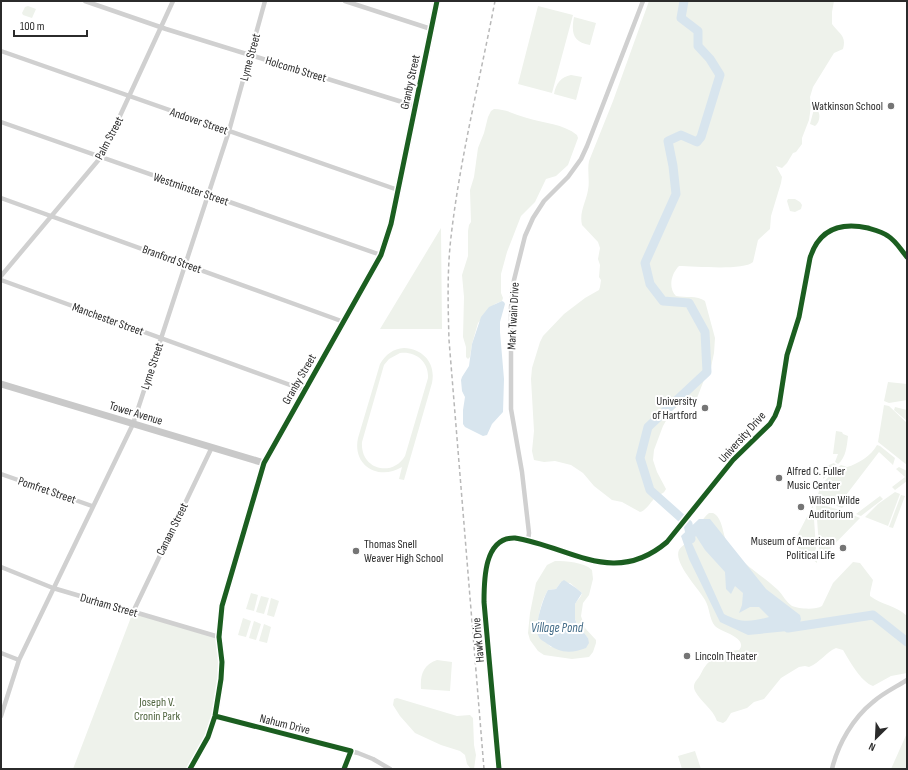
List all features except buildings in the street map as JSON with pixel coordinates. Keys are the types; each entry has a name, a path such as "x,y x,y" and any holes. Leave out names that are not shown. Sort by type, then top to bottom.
{"main road":[{"name":"Granby Street","path":"190,769 208,737 215,716 222,679 222,662 219,637 222,606 264,463 381,255 391,224 437,1"},
{"name":"Tower Avenue","path":"1,384 264,463"}],"street":[{"name":"Holcomb Street","path":"85,1 161,28 415,106"},
{"name":"Palm Street","path":"1,276 101,157 173,1"},
{"name":"Lyme Street","path":"1,716 19,660 92,506 133,424 229,131 265,1"},
{"path":"345,1 431,29"},
{"name":"Mark Twain Drive","path":"528,541 529,533 510,399 511,307 515,271 525,236 533,218 544,201 568,177 587,146 643,1"},
{"name":"Andover Street","path":"1,51 398,190"},
{"name":"Westminster Street","path":"1,122 381,255"},
{"name":"Branford Street","path":"1,198 344,322"},
{"name":"University Drive","path":"528,541 604,564 622,563 638,559 656,551 667,542 680,527 733,460 768,426 775,416 779,406 789,349 800,317 810,258 813,248 818,241 828,232 836,228 850,226 862,227 887,235 907,257"},
{"name":"Manchester Street","path":"1,280 304,390"},
{"name":"Canaan Street","path":"133,612 212,447"},
{"name":"Pomfret Street","path":"1,474 92,506"},
{"name":"Hawk Drive","path":"499,769 484,602 485,577 490,556 493,549 499,543 505,539 512,538 528,541"},
{"name":"Durham Street","path":"1,567 53,588 219,637"},
{"path":"1,653 19,660"},
{"path":"832,769 840,745 855,721 872,702 907,680"},
{"name":"Nahum Drive","path":"215,716 351,751 374,759 390,769"},
{"path":"344,769 351,751"}],"green space":[{"path":"649,1 834,1 832,24 843,37 844,44 843,49 834,53 813,87 810,97 811,106 809,120 802,138 802,144 782,168 776,166 782,177 771,216 770,229 758,240 753,262 748,265 729,267 679,266 672,277 671,285 676,296 695,297 705,301 715,338 714,353 710,372 704,380 697,398 681,403 671,412 663,426 654,450 653,460 657,472 666,489 643,511 640,512 622,502 612,500 594,486 583,473 571,465 555,461 544,462 534,460 532,451 534,431 531,379 532,368 543,336 564,314 585,298 599,290 600,287 600,265 598,259 600,248 598,242 582,225 581,220 589,186 589,161 613,101"},
{"path":"28,6 36,9 32,18 23,15 22,13 25,7"},
{"path":"538,6 573,15 552,93 518,84"},
{"path":"574,17 596,23 590,45 580,42 574,36"},
{"path":"571,75 582,77 576,100 554,94 560,81 564,77"},
{"path":"494,109 507,111 566,128 577,135 578,138 568,165 556,176 546,179 535,202 521,216 507,252 501,274 502,301 495,304 478,323 470,357 468,359 466,357 466,347 463,337 464,297 462,275 468,256 468,231 471,222 470,190 474,177 478,148 488,117"},
{"path":"814,109 818,111 819,115 815,126 810,124"},
{"path":"788,199 795,199 800,202 802,205 801,209 795,212 790,211 787,201"},
{"path":"441,228 442,329 380,329"},
{"path":"404,348 417,351 423,355 430,364 433,376 404,480 399,479 402,467 393,471 385,472 376,471 369,468 363,463 357,448 358,438 380,364 390,353","holes":["400,353 416,356 424,363 428,372 428,378 405,456 393,467 378,467 371,464 366,459 362,442 384,365 389,359"]},
{"path":"888,382 907,384 907,400 889,403 884,401"},
{"path":"884,405 889,406 907,423 907,465 878,442"},
{"path":"895,407 907,410 907,421 894,410"},
{"path":"836,431 842,432 848,436 847,447 843,458 838,464 835,462 838,454 833,454"},
{"path":"877,445 895,458 893,465 879,452 843,499 847,502 842,508 818,499 822,485 830,475 841,465 847,467 860,462 871,453"},
{"path":"834,463 837,466 823,479 824,467"},
{"path":"899,467 907,471 907,481 895,490 892,487 905,477 896,469"},
{"path":"895,492 900,494 888,526 865,517 878,504"},
{"path":"901,495 905,496 893,528 889,527"},
{"path":"880,496 883,499 861,516 856,514"},
{"path":"819,504 860,518 820,559 816,506"},
{"path":"813,505 817,563 795,545 794,542"},
{"path":"713,513 719,518 725,538 738,557 778,590 788,603 795,607 812,609 822,606 833,583 853,562 860,563 873,580 870,596 907,616 907,673 891,676 873,686 864,680 852,665 843,650 836,648 813,665 809,667 799,667 781,678 764,699 754,702 747,708 731,713 723,723 717,721 713,713 695,691 694,685 710,661 724,653 739,650 741,646 737,639 715,626 705,600 683,569 678,555 680,548 692,538 706,515"},
{"path":"555,561 569,562 584,565 592,570 593,579 589,595 583,603 581,616 585,628 596,640 593,652 589,657 572,659 544,655 538,651 530,640 528,633 530,613 536,583 547,565","holes":["561,582 570,583 582,593 575,604 574,614 577,622 588,638 551,647 538,635 538,623 541,606 548,590 556,589"]},
{"path":"251,593 258,595 254,611 246,609"},
{"path":"261,596 269,598 264,614 256,612"},
{"path":"271,598 279,601 274,617 267,615"},
{"name":"Joseph V. Cronin Park","path":"133,612 219,637 221,648 215,716 190,769 73,769"},
{"path":"243,618 251,621 246,637 238,635"},
{"path":"254,621 261,624 256,640 249,638"},
{"path":"264,624 271,627 267,643 259,641"},
{"path":"437,660 452,662 450,691 421,689 423,671 428,665"},
{"path":"397,698 457,716 470,715 473,718 476,755 474,769 471,769 467,764 465,755 460,751 441,745 415,733 400,716 393,705 394,699"},
{"path":"907,733 907,769 891,769"},
{"path":"695,751 701,769 682,769 678,756"}],"water":[{"path":"502,301 505,304 500,322 504,379 503,412 492,424 487,435 483,436 465,427 463,424 465,397 462,391 461,380 469,366 472,344 481,317 489,307"},
{"path":"699,519 710,519 766,589 800,615 801,619 798,630 748,635 720,622 689,559 681,536","holes":["696,536 705,550 725,572 726,589 731,594 735,586 743,593 742,605 739,613 750,607 759,607 769,617 746,621 724,614 691,541"]},
{"name":"Village Pond","path":"564,580 582,593 575,604 575,619 588,638 589,643 586,648 570,652 556,649 540,639 537,633 541,606 548,590 556,589"}],"waterway":[{"path":"684,1 681,18 698,31 698,46 710,59 720,75 701,137 697,142 681,135 668,141 673,166 676,194 645,263 650,284 663,301 689,303 705,332 707,372 648,427 640,458 650,490 688,524 691,539"},
{"path":"788,628 873,615 907,642"}],"railway":[{"path":"484,769 449,340 448,288 451,237 455,207 495,1"}],"cycle path":[{"path":"190,769 208,737 215,716 221,679 222,662 219,637 222,606 264,463 381,255 391,224 437,1"},
{"path":"499,769 484,602 484,583 488,561 497,544 505,540 515,538 592,560 610,563 629,562 648,555 667,542 733,460 770,424 775,416 779,406 787,355 799,317 810,258 819,240 825,234 840,227 858,226 881,232 891,238 907,257"},
{"path":"215,716 351,751 344,769"}],"place":[{"name":"Watkinson School","path":"891,106"},
{"name":"University of Hartford","path":"705,408"},
{"name":"Alfred C. Fuller Music Center","path":"779,478"},
{"name":"Wilson Wilde Auditorium","path":"801,507"},
{"name":"Museum of American Political Life","path":"843,548"},
{"name":"Thomas Snell Weaver High School","path":"356,551"},
{"name":"Lincoln Theater","path":"687,656"}]}
